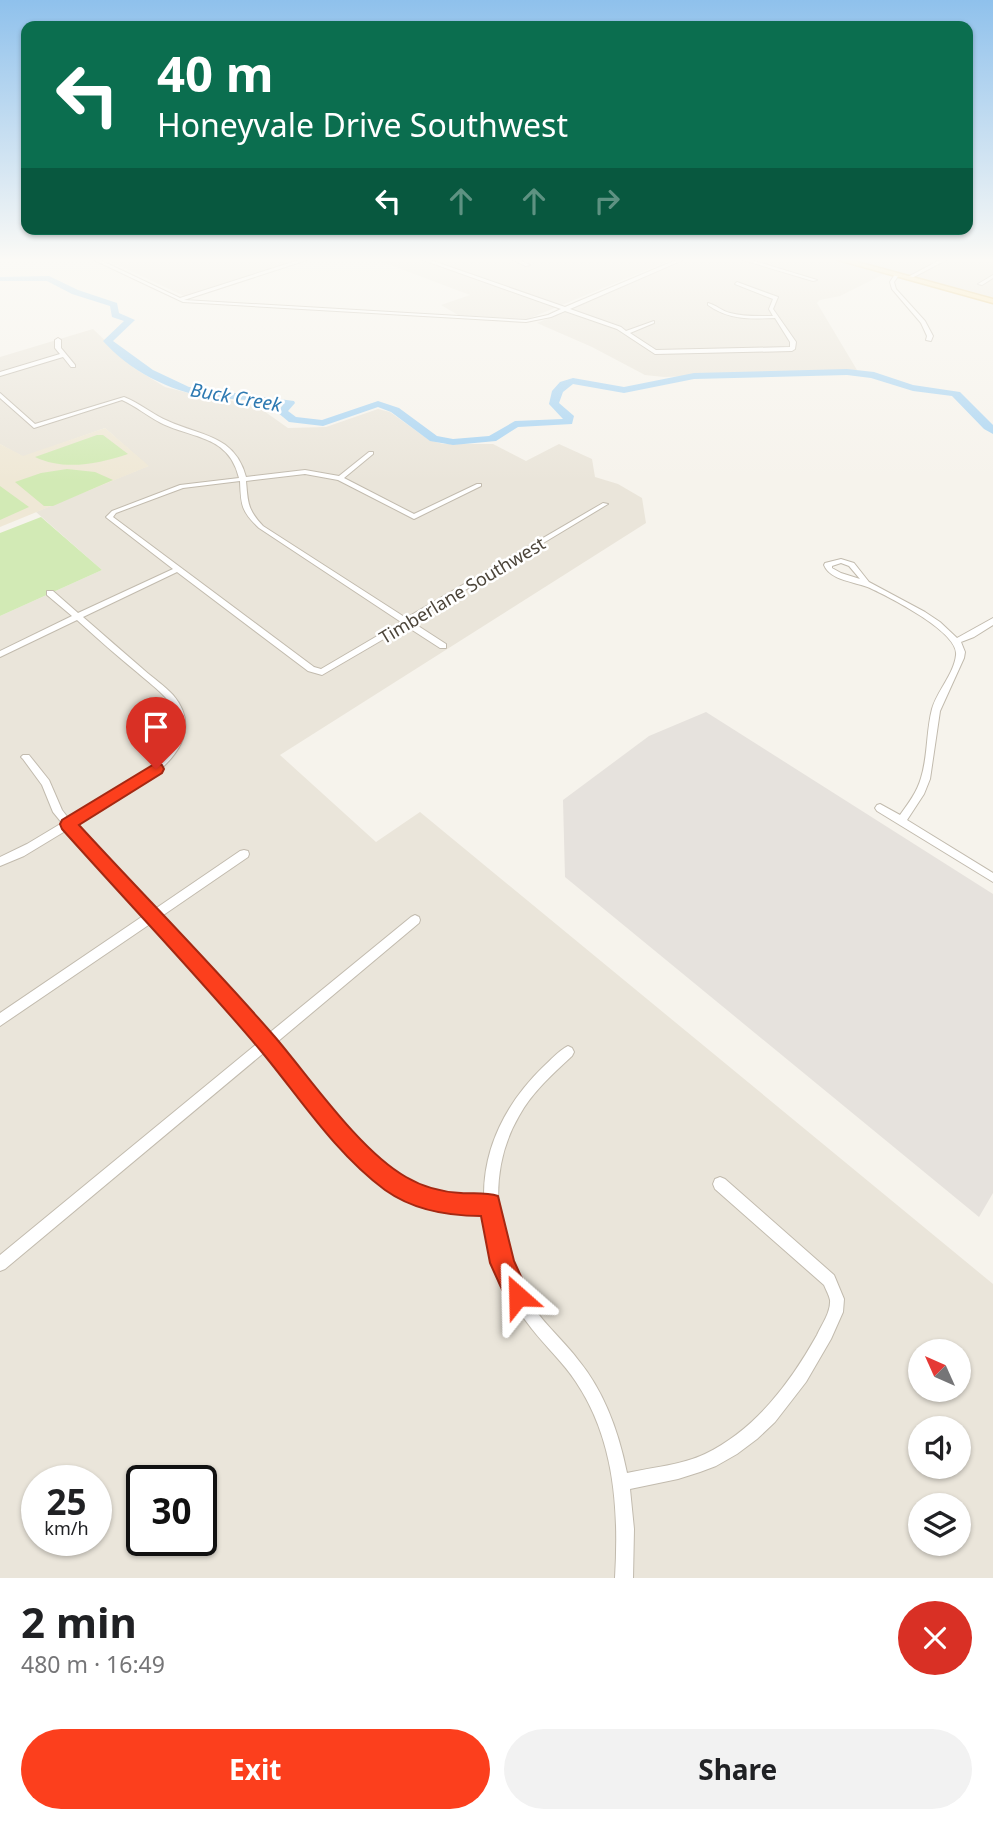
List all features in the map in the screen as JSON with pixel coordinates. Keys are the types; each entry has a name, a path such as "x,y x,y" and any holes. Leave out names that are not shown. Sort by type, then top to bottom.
{"street":[{"path":"629,334 649,349 665,354 792,349 795,345 787,334"},
{"path":"929,334 929,340"},
{"path":"58,340 58,348 73,366"},
{"path":"0,374 63,355"},
{"path":"0,395 25,420 36,426 117,399 126,399 163,422 219,443 236,460 242,478 245,507 261,527 443,646"},
{"path":"340,478 371,453"},
{"path":"0,654 176,570 109,516 175,488 305,472 340,478 414,517 479,485"},
{"name":"Timberlane Southwest","path":"176,570 318,672 329,669 605,505"},
{"path":"867,584 856,568 846,561 837,560 828,565 828,569 835,574 867,584 940,625 957,641 961,654 938,703 929,775 920,794 901,821"},
{"path":"0,862 68,824 156,769 172,752 180,733 180,715 173,701 50,593"},
{"path":"957,641 993,621"},
{"path":"26,757 46,783 55,807 68,824 267,1042 342,1134 388,1178 414,1194 437,1202 490,1205"},
{"path":"880,808 993,878"},
{"path":"0,1020 244,853"},
{"path":"0,1264 415,920"},
{"path":"568,1052 530,1089 509,1120 494,1162 490,1205 497,1244 508,1278 528,1313 572,1362 588,1387 606,1425 622,1482 626,1522 624,1578"},
{"path":"622,1482 708,1461 742,1441 766,1421 785,1398 836,1312 837,1299 829,1280 720,1184"}],"shaded area":[{"path":"78,334 98,334 134,368 165,387 204,397 254,404 288,428 326,427 378,409 390,412 429,440 443,444 493,444 526,461 559,444 592,459 595,477 618,484 642,498 646,523 280,755 376,842 420,812 993,1284 993,1578 0,1578 0,616 102,570 36,512 148,466 105,428 23,457 0,444 0,357"},
{"path":"561,334 835,334 857,370 664,377 645,375"},
{"path":"105,428 149,466 0,527 0,444 23,456"},
{"path":"706,712 993,894 993,1193 979,1217 565,877 563,800 649,736"}],"green space":[{"path":"103,435 128,454 81,465 58,464 35,457"},
{"path":"67,469 95,472 113,480 53,506 44,506 15,482 41,473"},
{"path":"0,486 29,507 0,520"},
{"path":"41,517 102,570 0,616 0,533"}],"waterway":[{"name":"Buck Creek","path":"116,334 108,341 126,357 161,379 186,389 290,403 282,412 293,420 323,423 378,404 395,410 434,439 453,442 492,439 515,424 568,422 569,416 554,404 558,391 564,384 573,381 624,390 694,376 847,372 874,375 913,388 956,394 965,400 993,431"}],"route":[{"path":"156,769 141,781 68,824 106,869 267,1042 342,1134 379,1171 423,1198 459,1205 490,1205 502,1263 518,1296"}]}
